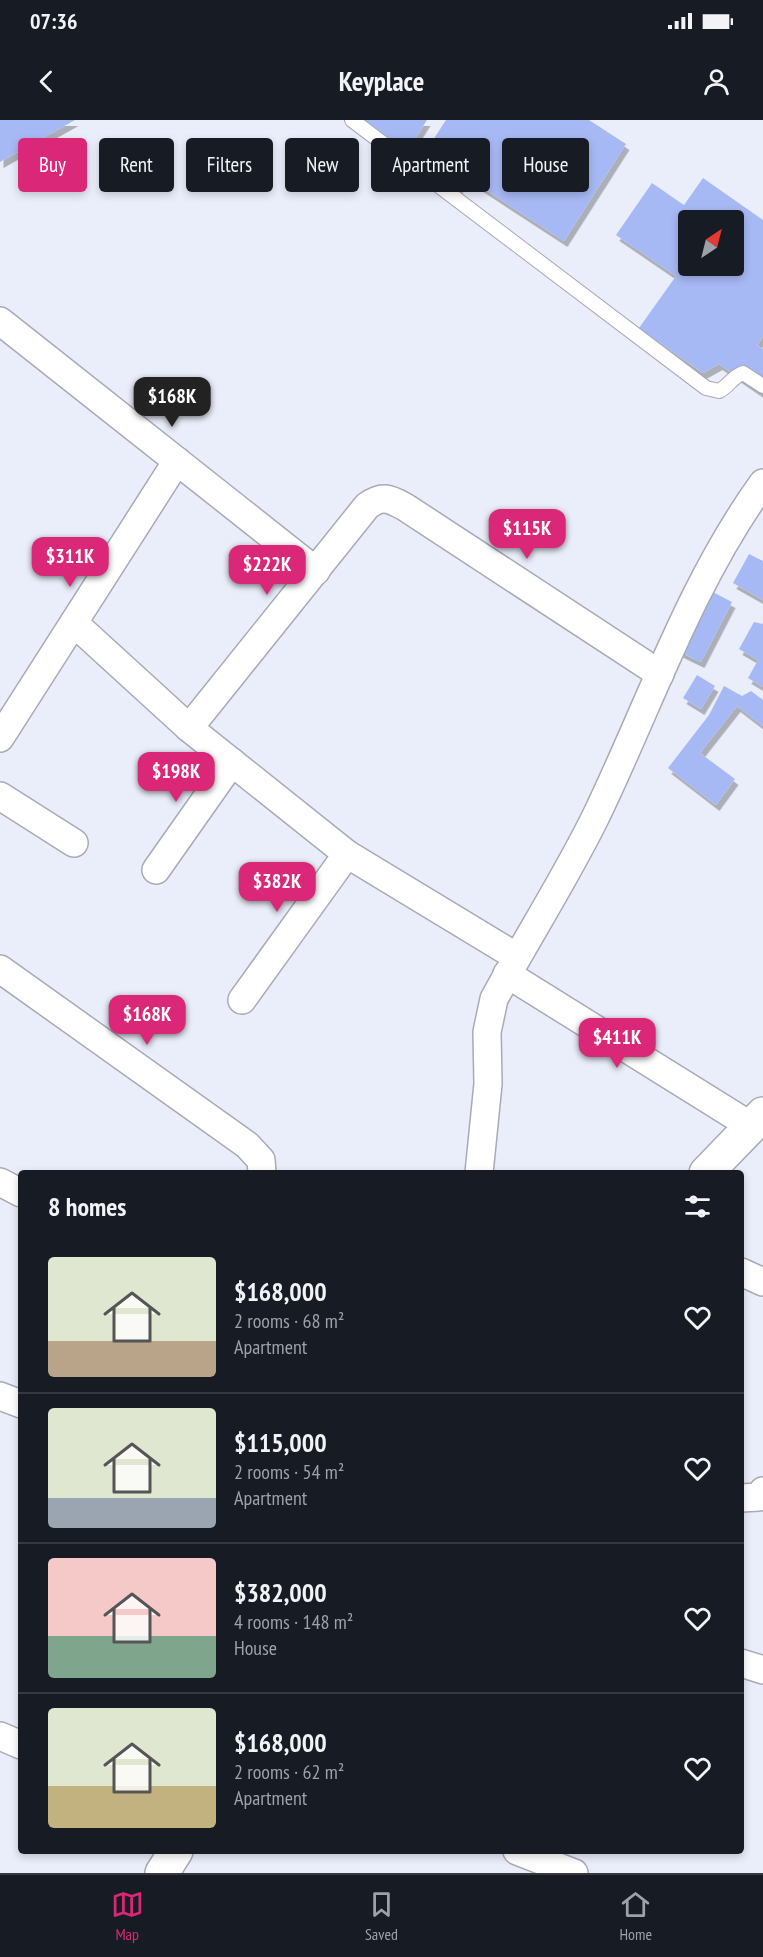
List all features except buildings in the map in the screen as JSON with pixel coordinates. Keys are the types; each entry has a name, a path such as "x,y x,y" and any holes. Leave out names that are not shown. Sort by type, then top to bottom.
{"street":[{"path":"0,321 316,571"},
{"path":"0,738 177,461"},
{"path":"479,1170 488,1084 487,1032 494,999 595,818 708,569 736,520 763,483"},
{"path":"189,728 367,506 378,498 388,497 660,674"},
{"path":"74,623 189,728 347,854 512,966 757,1120 709,1170"},
{"path":"156,870 232,762"},
{"path":"0,796 74,843"},
{"path":"242,1000 347,854"},
{"path":"0,969 247,1145 261,1161 262,1170"},
{"path":"0,1182 18,1191"},
{"path":"744,1273 763,1282"},
{"path":"744,1498 759,1497 763,1491"},
{"path":"744,1665 763,1670"},
{"path":"0,1736 18,1744"},
{"path":"162,1873 174,1854"},
{"path":"525,1854 574,1873"}],"lane":[{"path":"352,120 706,388 719,391 726,388 736,376 743,374 763,386"}]}
